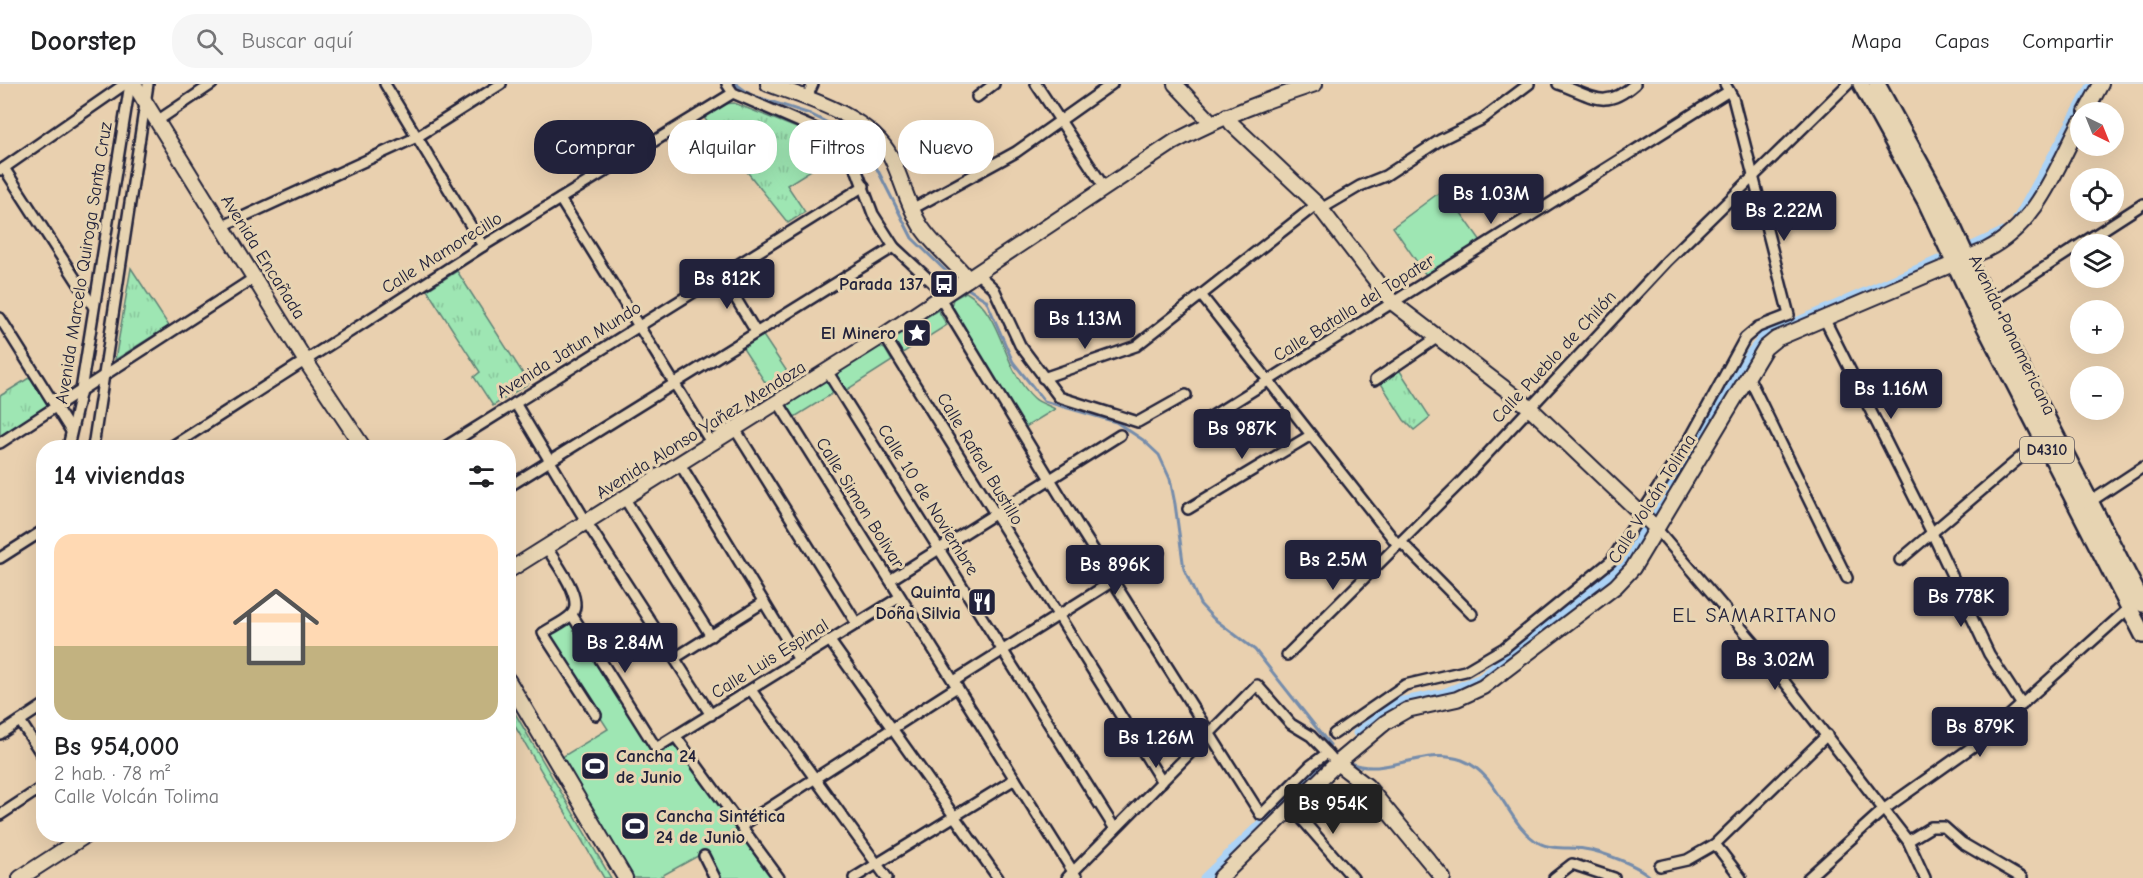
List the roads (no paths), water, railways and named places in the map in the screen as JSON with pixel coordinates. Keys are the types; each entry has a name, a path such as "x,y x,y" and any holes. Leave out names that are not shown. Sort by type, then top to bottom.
{"main road":[{"name":"Avenida Panamericana","path":"1861,84 1926,202 1988,304 2143,604"},
{"name":"Avenida Panamericana","path":"1877,84 1941,201 1961,260 2042,439 2143,635"}],"street":[{"path":"93,306 2,169 125,84"},
{"name":"Avenida Encañada","path":"132,84 146,102 305,360 358,440"},
{"name":"Avenida Marcelo Quiroga Santa Cruz","path":"69,440 81,390 93,306 132,84"},
{"name":"Avenida Marcelo Quiroga Santa Cruz","path":"94,440 148,84"},
{"path":"157,121 212,84"},
{"path":"385,84 483,246"},
{"path":"223,226 417,137 501,84"},
{"path":"727,84 733,93 823,132 846,154 864,186 873,214 894,247 936,285 940,298 1051,479 1261,814 1311,765 1332,758"},
{"path":"768,84 810,90 872,133 891,157 912,209 930,239 966,281 994,289 1020,345 1059,397 1138,422 1186,395"},
{"path":"977,97 994,84"},
{"path":"1036,84 1104,188"},
{"path":"912,209 998,162 1112,84"},
{"path":"1175,84 1211,122"},
{"name":"Avenida Alonso Yañez Mendoza","path":"516,566 885,335 1174,142 1211,122 1315,84"},
{"path":"1043,378 1136,346 1319,206 1385,176 1440,140 1481,120 1529,84"},
{"path":"1558,84 1609,100 1620,96 1635,84"},
{"name":"Calle Pueblo de Chilón","path":"1287,655 1400,544 1667,261 1848,84"},
{"path":"2091,102 2101,84"},
{"path":"1727,87 1753,177"},
{"name":"Calle Batalla del Topater","path":"1209,418 1394,303 1727,87"},
{"name":"Calle Mamorecillo","path":"182,440 483,246 733,93"},
{"path":"1227,116 1232,124 1319,206 1394,303 1529,407 1650,522 1756,645 1827,735 1908,841 1925,878"},
{"name":"Calle Volcán Tolima","path":"1334,734 1406,685 1465,671 1504,648 1611,561 1650,522 1748,376 1764,348 1776,339 1825,320 2004,241 2022,224 2041,197 2070,142"},
{"name":"Calle Volcán Tolima","path":"1225,876 1293,809 1332,758 1350,753 1396,715 1457,699 1495,679 1626,577 1692,435 1745,338 1758,327 1789,315 1753,177"},
{"name":"Avenida Jatun Mundo","path":"456,440 864,186"},
{"path":"560,199 712,444"},
{"path":"1988,304 2143,204"},
{"path":"516,483 894,247"},
{"path":"721,274 756,332"},
{"path":"0,442 255,278"},
{"path":"1201,295 1268,382 1400,544 1472,614"},
{"path":"0,318 71,431"},
{"path":"1825,320 1932,533 1989,654 2022,705"},
{"name":"Calle Rafael Bustillo","path":"885,335 994,515 1162,782"},
{"path":"1375,380 1438,337"},
{"name":"Calle 10 de Noviembre","path":"827,371 1115,829"},
{"path":"1748,376 1847,578"},
{"name":"Calle Simon Bolivar","path":"778,402 1015,779"},
{"path":"515,403 587,523 711,715"},
{"path":"735,429 857,624"},
{"path":"890,580 1120,435"},
{"path":"1188,509 1311,435"},
{"path":"1900,560 2042,439"},
{"path":"680,464 799,660"},
{"path":"2090,502 2143,467"},
{"path":"625,499 711,636"},
{"path":"0,558 36,535"},
{"path":"547,548 575,594 576,606 572,615 543,633 596,714"},
{"path":"741,826 892,729 1003,651 1159,552"},
{"name":"Calle Luis Espinal","path":"572,615 656,748 900,597"},
{"path":"675,658 764,602"},
{"path":"1808,878 1883,810 1982,740 2128,609"},
{"path":"830,641 998,878"},
{"path":"854,878 1015,779 1072,876 1115,829 1257,686 1291,724 1311,736 1332,758 1367,786 1443,878"},
{"path":"751,690 887,878"},
{"path":"516,694 625,878"},
{"path":"0,734 36,710"},
{"path":"20,721 36,746"},
{"path":"1660,866 1687,860 1715,844 1827,735"},
{"path":"676,737 779,878"},
{"path":"0,814 36,791"},
{"path":"1293,809 1353,878"},
{"path":"1908,841 1931,827 1944,826 1962,843 2022,878"},
{"path":"20,878 76,842"},
{"path":"1715,844 1741,878"},
{"path":"704,856 715,878"},
{"path":"1554,878 1572,864 1614,878"}],"waterway":[{"path":"736,84 751,95 810,114 840,129 859,144 870,155 912,238 957,282"},
{"path":"2017,219 2092,84"},
{"path":"1972,246 2002,232"},
{"path":"1357,733 1398,702 1444,693 1481,678 1617,571 1751,352 1764,336 1938,260"},
{"path":"965,287 986,300 1013,362 1044,401 1116,422 1143,440 1159,455 1170,479 1184,569 1200,604 1213,618 1255,650 1330,745"},
{"path":"1350,763 1364,767 1377,767 1433,757 1462,760 1475,767 1486,777 1519,825 1539,843 1550,847 1584,849 1600,853 1630,864 1651,878"},
{"path":"1204,878 1318,768"}],"place":[{"name":"Parada 137","path":"944,284"},
{"name":"El Minero","path":"917,333"},
{"name":"Quinta Doña Silvia","path":"982,602"},
{"name":"Cancha 24 de Junio","path":"595,766"},
{"name":"Cancha Sintética 24 de Junio","path":"635,826"}],"district":[{"name":"EL SAMARITANO","path":"1755,615"}]}
